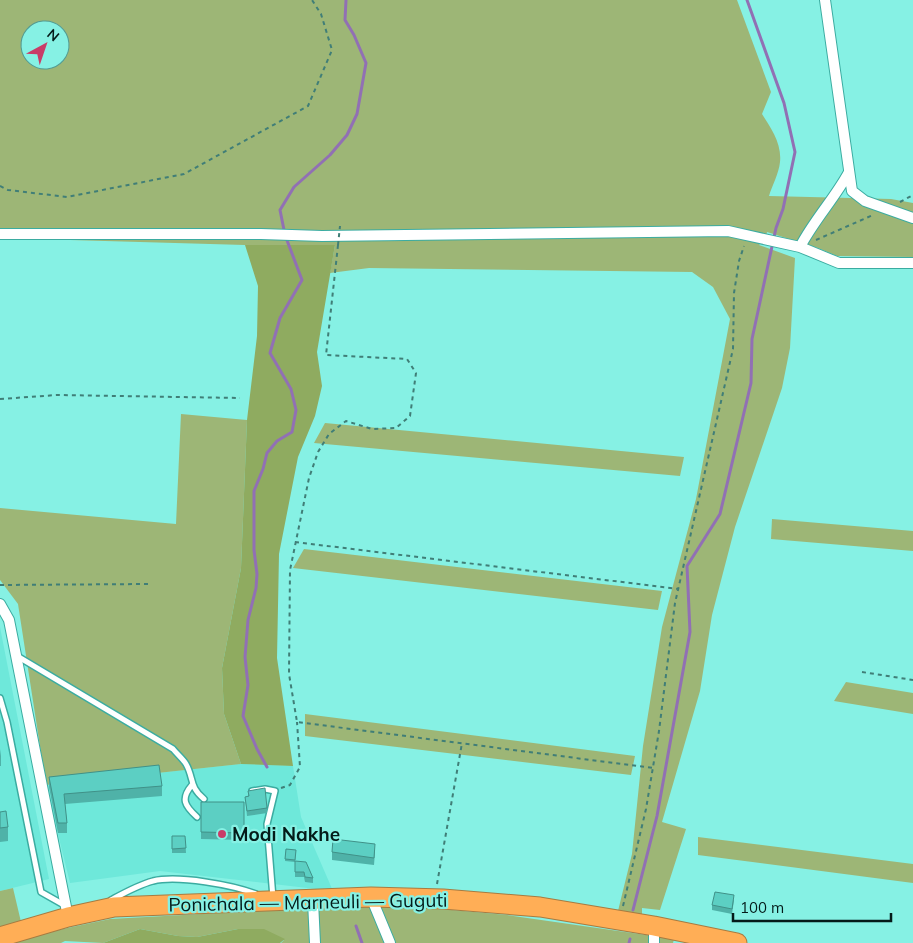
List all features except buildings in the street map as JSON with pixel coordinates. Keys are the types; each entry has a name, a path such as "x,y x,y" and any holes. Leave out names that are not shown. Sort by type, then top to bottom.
{"highway":[{"name":"Ponichala — Marneuli — Guguti","path":"0,937 73,912 114,907 371,897 434,898 540,907 620,920 654,934 737,943"}],"street":[{"path":"825,0 852,191 865,201 913,218"},
{"path":"800,247 810,228 849,172"},
{"path":"0,234 261,234 322,236 728,231 800,247 839,263 913,263"},
{"path":"0,604 9,620 73,912"},
{"path":"371,897 390,943"},
{"path":"312,900 316,943"}],"lane":[{"path":"16,656 173,749 187,764 192,784 198,794 204,799"},
{"path":"0,698 7,722 41,892 73,912"},
{"path":"192,784 187,791 185,802 187,808 197,817"},
{"path":"250,792 265,788 275,791 267,824 273,902"}],"path":[{"path":"0,186 8,190 67,197 184,174 308,106 332,50 321,14 312,0"},
{"path":"800,247 887,209 913,195"},
{"path":"275,791 290,785 300,767 297,722 289,674 290,570 309,478 318,452 329,434 346,421 372,429 396,428 410,416 416,373 407,359 326,355 340,226"},
{"path":"620,920 646,809 679,589 734,349 734,293 739,261 747,236"},
{"path":"0,399 57,395 240,398"},
{"path":"295,542 679,589"},
{"path":"0,585 148,584"},
{"path":"862,672 913,680"},
{"path":"297,722 653,768"},
{"path":"434,898 462,743"}],"shaded area":[{"path":"0,0 737,0 771,92 762,114 775,136 780,162 769,196 891,199 913,203 913,257 837,256 767,232 766,237 759,245 795,258 790,348 782,388 735,527 712,615 700,691 662,822 686,829 660,910 642,908 642,918 617,915 632,854 643,746 662,627 696,499 730,319 713,287 692,272 369,268 330,273 335,245 245,245 0,238"},
{"path":"245,245 335,245 317,352 322,386 315,416 298,457 279,554 277,658 293,766 241,764 224,714 222,668 241,568 247,420 257,336 258,286"},
{"path":"181,414 247,420 241,568 222,668 224,714 241,764 46,785 18,604 0,580 0,508 176,524"},
{"path":"325,423 684,457 680,476 314,443"},
{"path":"772,519 913,531 913,551 771,539"},
{"path":"304,549 662,591 658,610 293,568"},
{"path":"0,627 49,879 0,891"},
{"path":"846,682 913,693 913,714 834,701"},
{"path":"305,714 635,756 631,775 305,736"},
{"path":"241,764 293,766 301,817 333,891 160,871 70,883 46,785"},
{"path":"698,837 913,864 913,883 698,855"},
{"path":"13,888 21,922 0,928 0,891"},
{"path":"386,904 507,915 674,939 673,943 281,943 284,940 238,929 197,937 178,936 140,929 103,943 65,941 61,943 11,943 44,933 110,919"},
{"path":"140,929 178,936 197,937 238,929 264,929 285,939 280,943 103,943"}],"waterway":[{"path":"267,767 243,716 248,685 245,657 248,620 256,588 257,574 254,550 254,491 267,453 277,441 292,432 296,410 291,389 270,353 280,318 302,280 285,235 280,210 294,187 330,155 347,135 357,114 366,63 354,35 345,20 346,0"},
{"path":"633,910 657,816 690,632 687,566 720,514 751,383 752,339 795,152 784,103 747,0"},
{"path":"356,926 362,943"},
{"path":"629,943 630,939"}],"place":[{"name":"Modi Nakhe","path":"222,834"}]}
